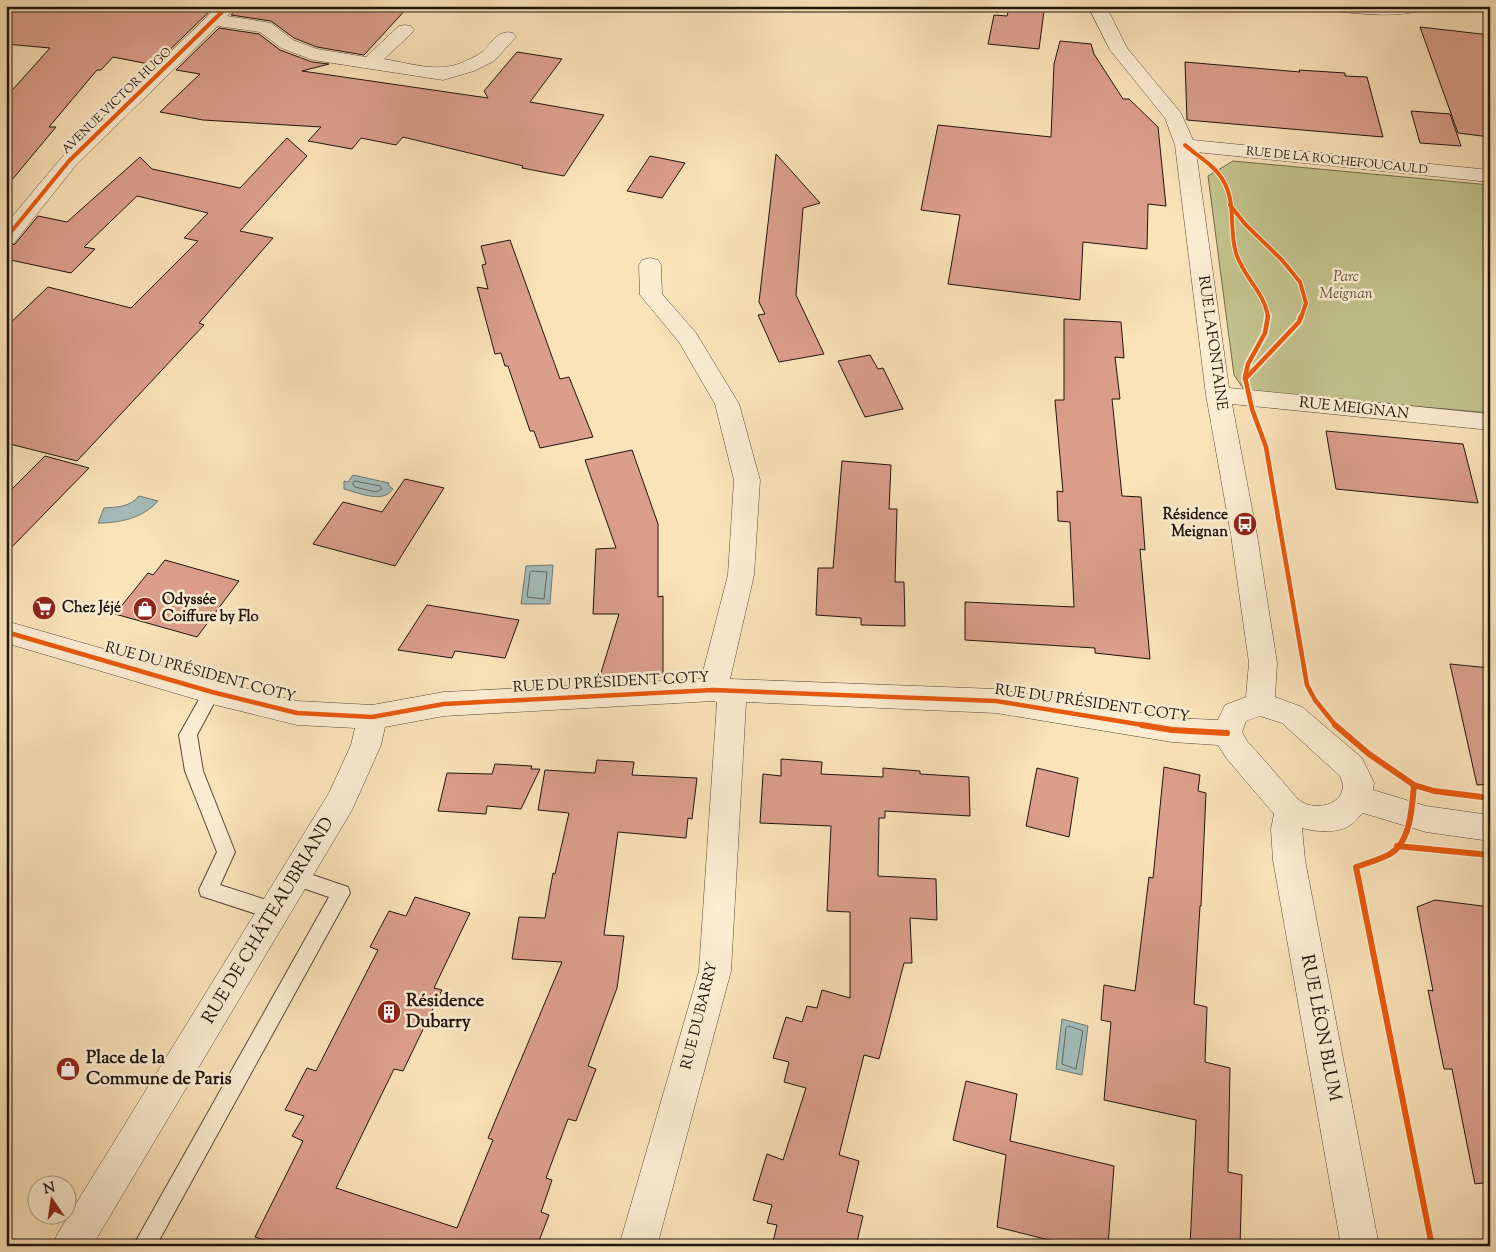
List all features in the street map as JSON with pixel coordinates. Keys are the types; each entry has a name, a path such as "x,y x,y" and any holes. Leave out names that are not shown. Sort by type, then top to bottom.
{"street":[{"name":"AVENUE VICTOR HUGO","path":"6,238 69,160 228,6"},
{"name":"RUE LAFONTAINE","path":"1097,6 1119,50 1174,117 1185,145 1218,395 1244,535 1263,663 1260,704"},
{"path":"1332,6 1386,11 1418,6"},
{"path":"214,20 265,27 287,44 312,54 443,74 467,67 487,57 507,37"},
{"path":"370,63 405,30"},
{"name":"RUE DE LA ROCHEFOUCAULD","path":"1185,145 1490,176"},
{"name":"RUE DUBARRY","path":"638,1246 714,971 722,691 741,575 747,480 727,404 688,338 652,295 650,265"},
{"name":"RUE MEIGNAN","path":"1218,395 1490,422"},
{"name":"RUE DU PRÉSIDENT COTY","path":"6,632 212,692 297,713 372,717 444,704 722,691 773,691 996,701 1172,730 1227,733"},
{"path":"1260,704 1292,715 1351,767 1359,782 1357,798 1340,816 1316,819 1290,811 1237,750 1227,733 1235,713 1260,704"},
{"name":"RUE DE CHÂTEAUBRIAND","path":"71,1246 342,801 366,745 372,717"},
{"path":"1357,798 1426,819 1490,828"},
{"name":"RUE LÉON BLUM","path":"1290,811 1286,829 1289,860 1360,1246"}],"lane":[{"path":"212,692 188,735 194,771 226,852 208,890 275,911"},
{"path":"144,1246 341,893 295,877"}],"green space":[{"name":"Parc Meignan","path":"1233,161 1490,185 1490,413 1245,391 1234,375 1208,176"}],"water":[{"path":"353,475 389,483 388,485 393,489 383,496 377,497 344,489 344,481 348,482"},
{"path":"139,496 158,501 145,512 131,518 115,522 98,523 104,508 128,504"},
{"path":"553,565 550,604 521,604 526,566"},
{"path":"1062,1019 1088,1026 1082,1075 1056,1069"}],"building":[{"path":"6,6 215,6 154,65 113,57 101,70 97,70 49,127 56,127 6,187 6,97 50,48 6,44"},
{"path":"239,6 409,6 364,55 317,47 294,38 271,21 231,15"},
{"path":"1009,8 1044,11 1039,49 988,44 994,15 1007,16"},
{"path":"1420,27 1490,35 1490,137 1458,133"},
{"path":"219,28 259,34 280,50 312,62 329,64 302,71 488,98 484,91 517,52 562,59 530,102 604,115 564,176 522,168 523,166 403,137 396,145 361,138 352,149 308,141 321,127 203,120 160,112 200,74 176,70"},
{"path":"1060,41 1091,44 1094,54 1123,99 1129,99 1158,127 1166,206 1148,204 1147,249 1083,242 1080,300 948,284 960,215 921,210 938,125 1051,137 1054,64"},
{"path":"1185,62 1300,72 1299,70 1345,73 1345,76 1367,77 1383,137 1187,120"},
{"path":"1411,111 1450,114 1461,146 1420,143"},
{"path":"287,138 307,156 240,231 273,238 199,323 204,325 77,461 6,443 6,327 48,287 131,308 198,241 184,238 208,213 137,196 84,247 95,249 71,273 6,259 6,253 38,216 67,222 140,157 152,169 240,188"},
{"path":"776,154 820,203 803,208 796,295 824,354 779,362 758,315 765,314 759,302"},
{"path":"650,156 685,163 662,198 627,191"},
{"path":"510,240 560,379 569,377 593,437 540,448 534,431 530,431 508,366 505,366 501,353 495,354 477,287 488,289 482,265 486,264 481,246"},
{"path":"1064,319 1121,322 1124,358 1115,357 1120,399 1112,399 1122,496 1141,497 1145,550 1140,549 1150,659 1095,653 1095,648 965,640 965,602 1074,607 1070,522 1058,521 1057,491 1063,492 1055,400 1064,400"},
{"path":"870,355 878,369 883,368 903,409 865,417 838,361"},
{"path":"1326,431 1463,444 1478,503 1336,489"},
{"path":"632,450 658,524 658,597 663,596 663,677 599,679 619,614 593,614 596,549 616,548 585,460"},
{"path":"45,456 89,468 6,553 6,495"},
{"path":"842,461 891,465 889,509 897,509 895,582 904,582 905,626 861,625 861,618 816,615 818,568 833,568"},
{"path":"405,479 444,488 395,566 313,544 343,502 382,512"},
{"path":"165,560 239,581 197,637 115,614 148,573 153,575"},
{"path":"427,605 519,620 505,658 455,651 452,658 398,650"},
{"path":"1450,664 1490,668 1490,784 1477,785"},
{"path":"781,759 822,762 821,774 883,777 883,768 920,771 920,774 969,777 970,816 885,811 885,818 879,818 878,876 936,879 937,920 910,918 912,963 904,963 879,1059 864,1055 839,1155 859,1161 847,1212 863,1216 856,1246 772,1246 777,1225 767,1223 772,1205 753,1200 767,1154 783,1160 806,1088 784,1082 789,1062 773,1058 786,1017 802,1022 807,1006 817,1008 822,990 850,998 850,912 827,911 831,826 760,823 763,774 781,776"},
{"path":"597,760 634,762 632,775 697,778 692,819 688,818 686,838 618,832 604,935 624,936 617,988 588,1066 596,1069 576,1121 568,1119 546,1178 552,1180 541,1212 549,1215 537,1246 282,1246 255,1237 303,1141 292,1136 304,1116 285,1110 307,1068 316,1071 378,950 370,947 389,911 406,916 415,897 470,913 434,988 442,990 403,1071 394,1069 336,1188 457,1228 493,1140 488,1138 562,962 512,959 519,917 545,918 553,873 555,874 569,813 538,810 545,770 595,773"},
{"path":"495,764 532,766 531,769 540,769 521,809 487,806 486,814 438,811 447,773 492,774"},
{"path":"1164,767 1200,775 1198,791 1206,793 1194,1004 1207,1007 1205,1062 1230,1068 1228,1172 1242,1175 1240,1246 1190,1246 1196,1120 1104,1100 1111,1022 1101,1020 1104,985 1135,991 1149,877 1153,878"},
{"path":"1037,768 1078,778 1069,837 1026,826"},
{"path":"1435,900 1490,907 1490,1182 1475,1184 1452,1069 1444,1069 1428,990 1433,991 1417,907"},
{"path":"966,1081 1017,1094 1010,1141 1114,1166 1108,1246 1073,1246 997,1227 1006,1155 953,1140"}],"cycle path":[{"path":"6,238 69,161 228,6"},
{"path":"1185,145 1224,181 1229,197 1236,255 1244,271 1260,293 1267,310 1267,327 1248,364 1245,377 1252,409 1266,447 1307,685 1325,714 1338,728 1384,766 1414,785 1409,821 1403,839 1393,852 1356,867 1432,1246"},
{"path":"1230,205 1245,224 1282,260 1300,282 1306,303 1299,322 1245,379"},
{"path":"6,632 212,692 297,713 372,717 444,704 713,690 773,691 996,701 1172,730 1227,733"},
{"path":"1414,785 1434,791 1490,798"},
{"path":"1397,846 1490,855"}],"place":[{"name":"Résidence Meignan","path":"1245,524"},
{"name":"Chez Jéjé","path":"44,608"},
{"name":"Odyssée Coiffure by Flo","path":"145,609"},
{"name":"Résidence Dubarry","path":"389,1012"},
{"name":"Place de la Commune de Paris","path":"68,1069"}]}
